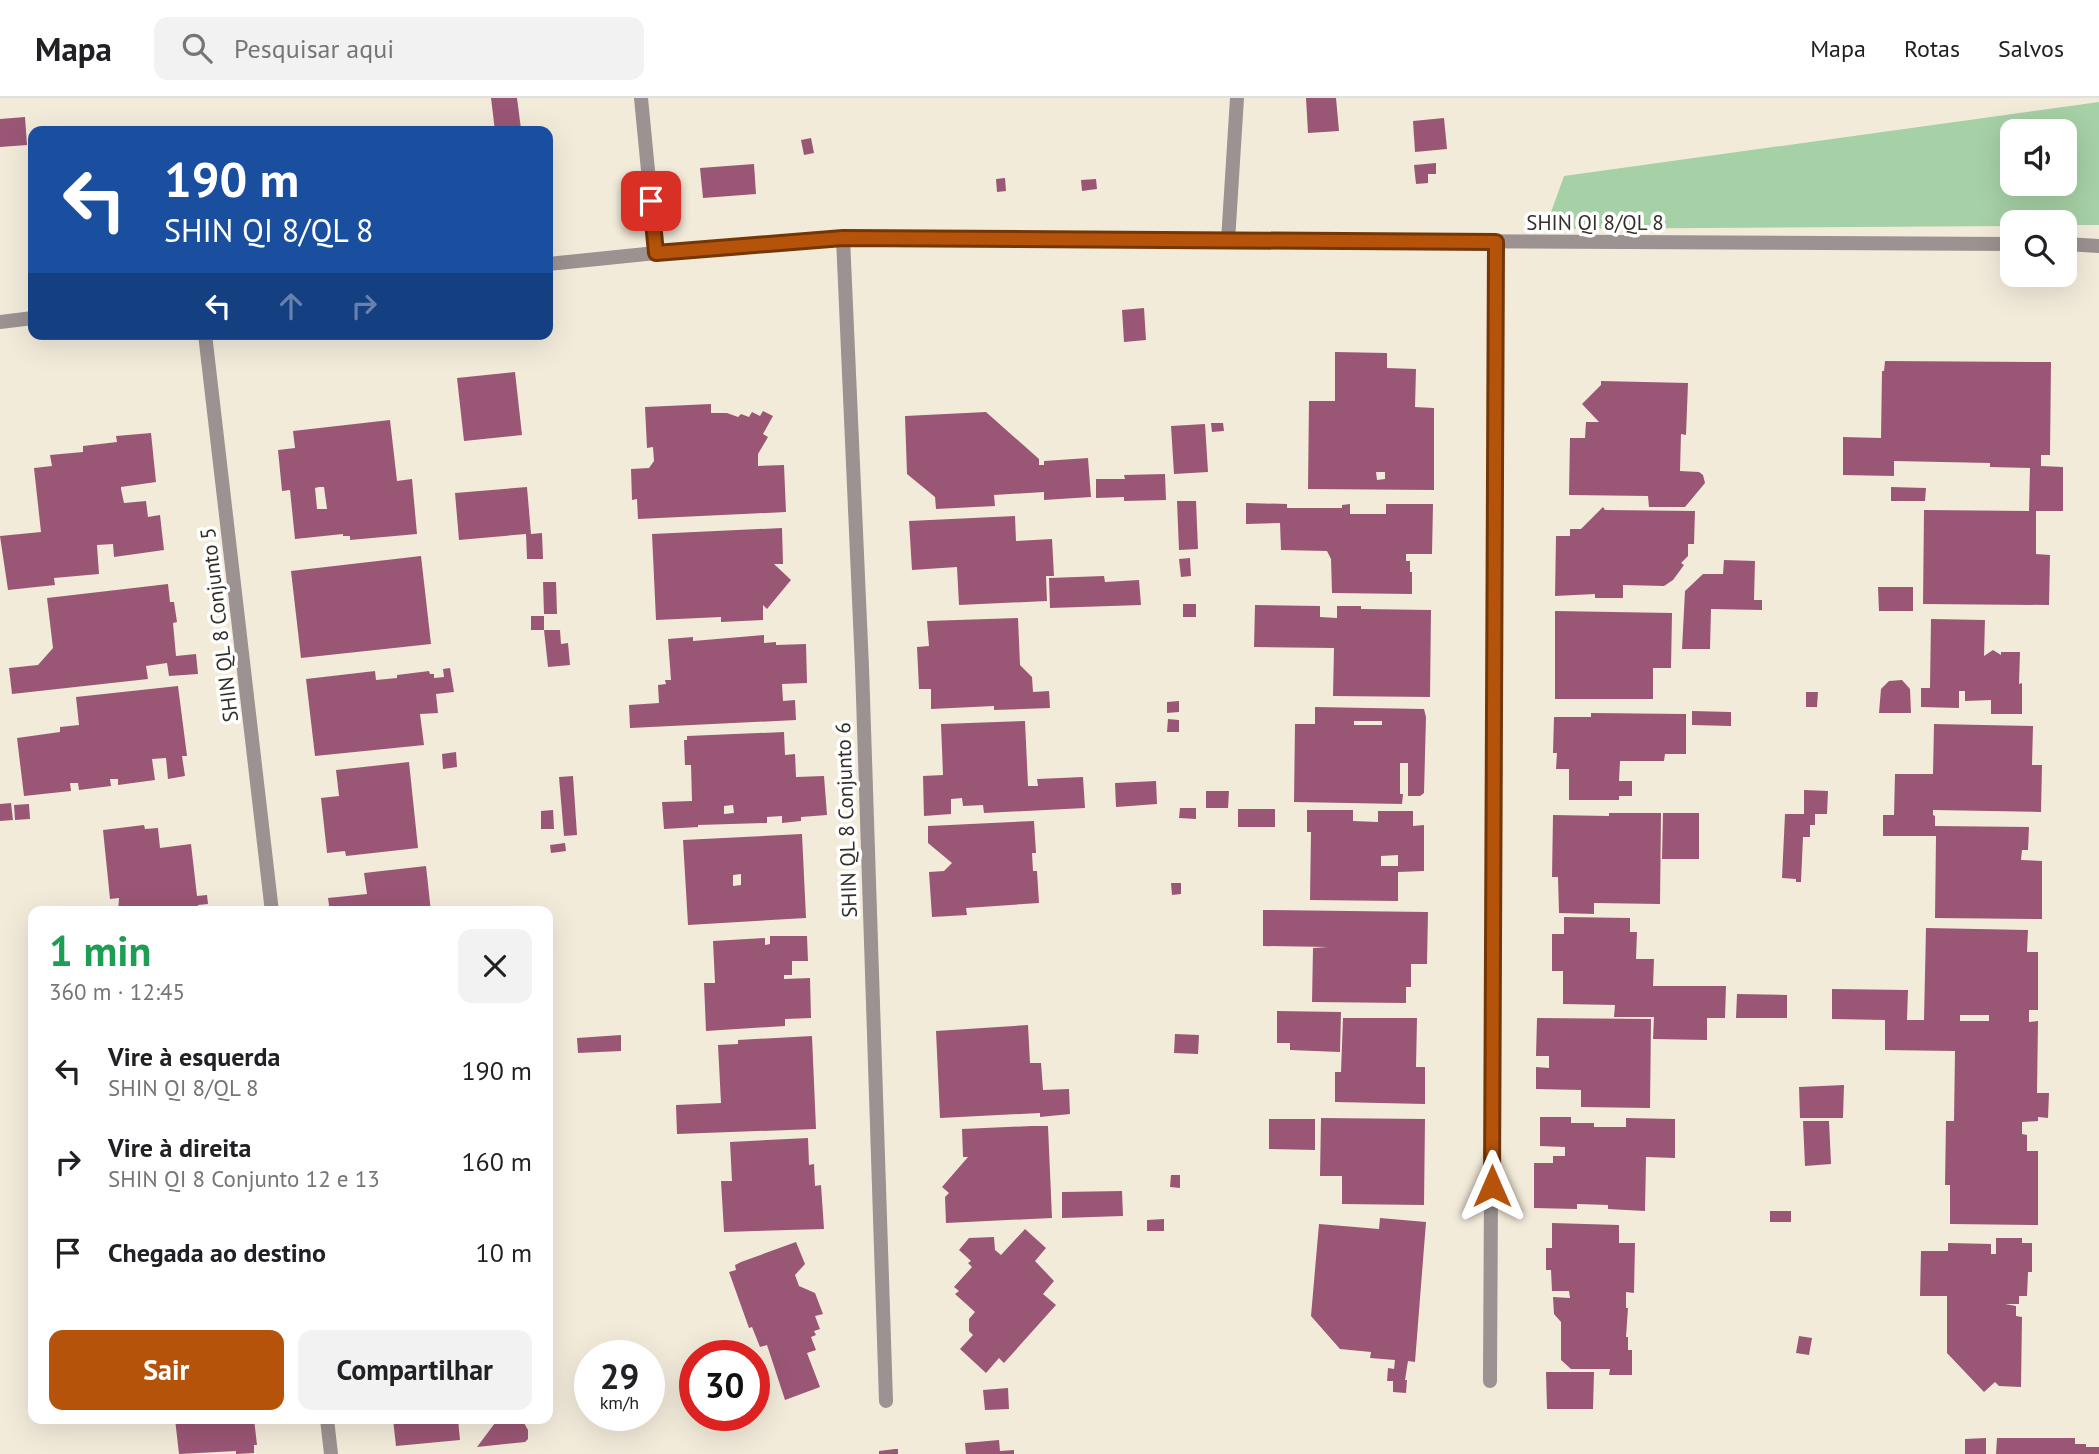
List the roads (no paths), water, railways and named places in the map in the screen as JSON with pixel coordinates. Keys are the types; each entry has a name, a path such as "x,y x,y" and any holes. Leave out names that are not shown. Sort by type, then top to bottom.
{"street":[{"path":"641,98 656,253"},
{"path":"1228,241 1237,98"},
{"name":"SHIN QI 8/QL 8","path":"553,263 843,238 2000,244"},
{"name":"SHIN QL 8 Conjunto 6","path":"843,238 862,667 886,1401"},
{"path":"1490,1381 1496,242"},
{"path":"2077,245 2099,246"},
{"path":"0,322 28,319"},
{"name":"SHIN QL 8 Conjunto 5","path":"206,340 271,906"},
{"path":"328,1424 331,1454"}]}
